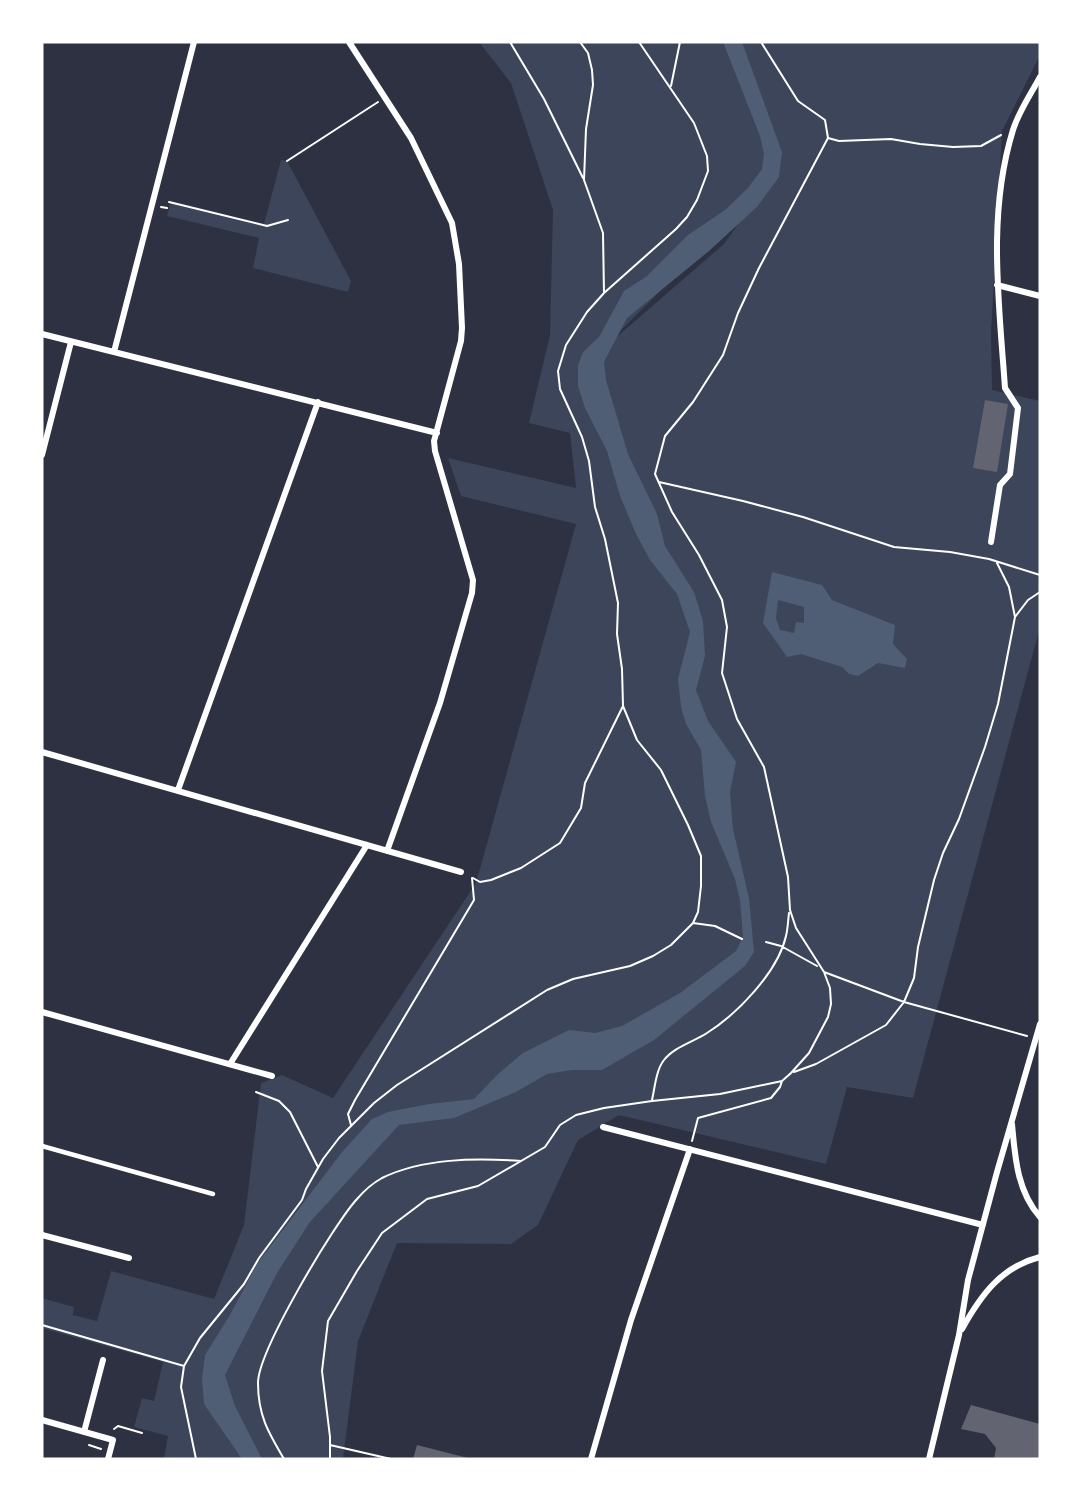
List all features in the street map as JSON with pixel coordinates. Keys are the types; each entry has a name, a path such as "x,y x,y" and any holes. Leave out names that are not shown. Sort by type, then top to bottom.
{"street":[{"path":"114,352 194,42"},
{"path":"349,42 411,138 449,214 459,264 462,319 461,341 437,433 435,451 473,580 472,593 440,703 387,850"},
{"path":"991,542 1000,485 1010,474 1018,408 1005,388 996,233 1002,178 1014,128 1040,77"},
{"path":"998,285 1040,296"},
{"path":"42,334 437,433"},
{"path":"42,455 71,342"},
{"path":"178,790 318,402"},
{"path":"42,752 461,872"},
{"path":"230,1064 367,846"},
{"path":"42,1012 272,1076"},
{"path":"929,1459 959,1335 968,1280 1040,1027"},
{"path":"1012,1120 1020,1182 1026,1197 1040,1217"},
{"path":"603,1127 983,1226"},
{"path":"591,1459 635,1309 690,1149"},
{"path":"42,1234 129,1258"},
{"path":"959,1335 984,1293 995,1281 1012,1268 1027,1260 1040,1257"},
{"path":"84,1432 103,1360"},
{"path":"42,1420 112,1440 108,1459"}],"lane":[{"path":"42,1146 213,1194"}],"path":[{"path":"510,42 544,99 584,180 603,233 604,292"},
{"path":"580,42 588,53 593,86 586,129 584,180"},
{"path":"196,1459 181,1387 184,1366 200,1338 244,1284 299,1205 318,1167 339,1138 388,1091 523,1003 559,984 630,966 653,956 671,945 693,923 698,912 701,886 700,856 688,825 661,770 637,740 623,706 622,669 617,634 618,603 605,539 595,507 589,462 582,437 560,389 558,371 566,345 587,312 604,292 676,230 687,216 708,171 702,138 694,123 639,42"},
{"path":"670,88 680,42"},
{"path":"652,1101 664,1060 679,1048 721,1024 754,993 767,976 786,938 790,910 788,877 764,767 737,719 722,673 727,627 722,600 699,555 672,512 655,474 665,436 693,402 723,355 738,313 751,286 828,138 825,120 798,101 760,42"},
{"path":"287,161 385,97"},
{"path":"828,138 840,141 891,139 953,147 981,146 1014,128"},
{"path":"169,202 267,226 288,220"},
{"path":"658,482 803,517 894,547 950,552 989,559 1040,575"},
{"path":"998,563 1009,587 1016,617"},
{"path":"791,1073 816,1064 886,1025 904,1002 914,978 918,947 934,880 966,798 998,704 1016,617 1028,600 1040,592"},
{"path":"461,872 480,882 491,880 521,868 560,843 581,808 585,783 623,706"},
{"path":"351,1127 348,1114 355,1100 474,900 472,878"},
{"path":"790,910 796,928 824,972 904,1002 1035,1038"},
{"path":"693,923 715,926 742,939"},
{"path":"766,942 781,946 819,967"},
{"path":"330,1459 322,1371 328,1321 382,1233 427,1199 478,1186 545,1147 560,1125 576,1115 604,1108 652,1101 720,1094 782,1081 809,1053 828,1017 831,1004 830,988 824,972"},
{"path":"690,1149 698,1118 771,1098 782,1081"},
{"path":"256,1092 279,1101 290,1112 318,1167"},
{"path":"284,1459 260,1414 258,1380 269,1346 301,1287 357,1198 379,1179 406,1168 436,1162 521,1161"},
{"path":"42,1325 184,1366"},
{"path":"112,1431 118,1426 142,1433"},
{"path":"89,1445 103,1449"},
{"path":"330,1445 391,1459"}],"shaded area":[{"path":"479,42 1040,42 1040,55 1002,131 991,334 992,390 1040,401 1040,627 913,1098 847,1087 826,1164 619,1115 578,1140 538,1225 511,1244 397,1243 358,1341 343,1459 164,1459 168,1436 134,1427 142,1398 154,1401 163,1362 42,1328 42,1298 74,1307 73,1315 97,1321 111,1271 214,1299 244,1225 261,1083 282,1075 333,1098 476,883 576,524 461,496 448,458 576,488 570,433 529,423 550,335 553,210 511,83","holes":["763,189 724,244 605,347"]},
{"path":"723,42 742,42 782,152 779,177 757,207 709,251 627,318 604,362 606,380 628,454 657,514 665,546 694,592 703,621 705,656 696,690 708,721 736,762 730,792 733,829 749,898 754,952 745,966 654,1040 602,1070 572,1070 547,1074 516,1092 454,1118 399,1125 310,1222 277,1273 225,1375 235,1406 262,1459 242,1459 204,1404 202,1379 205,1355 230,1315 257,1264 342,1152 372,1119 388,1112 474,1099 498,1074 523,1053 569,1030 595,1033 622,1026 680,993 736,951 743,937 740,900 735,879 711,822 705,796 701,750 686,724 681,707 678,679 690,632 677,594 650,560 636,534 620,496 607,451 585,408 578,386 578,365 583,352 599,337 624,291 647,276 688,235 725,210 748,188 762,169 764,154 760,136"},
{"path":"281,160 287,161 351,281 348,292 253,268 259,238 167,216 171,201 264,224"},
{"path":"772,572 822,585 832,600 895,625 893,644 907,659 905,668 878,663 858,676 849,674 842,667 801,654 787,657 763,623","holes":["778,600 804,607 804,623 796,622 794,633 780,630 776,618"]}],"building":[{"path":"985,400 1008,404 997,472 973,468"},
{"path":"971,1405 1040,1424 1040,1459 994,1459 996,1448 985,1434 961,1429"},
{"path":"417,1445 468,1458 468,1459 413,1459"}]}
